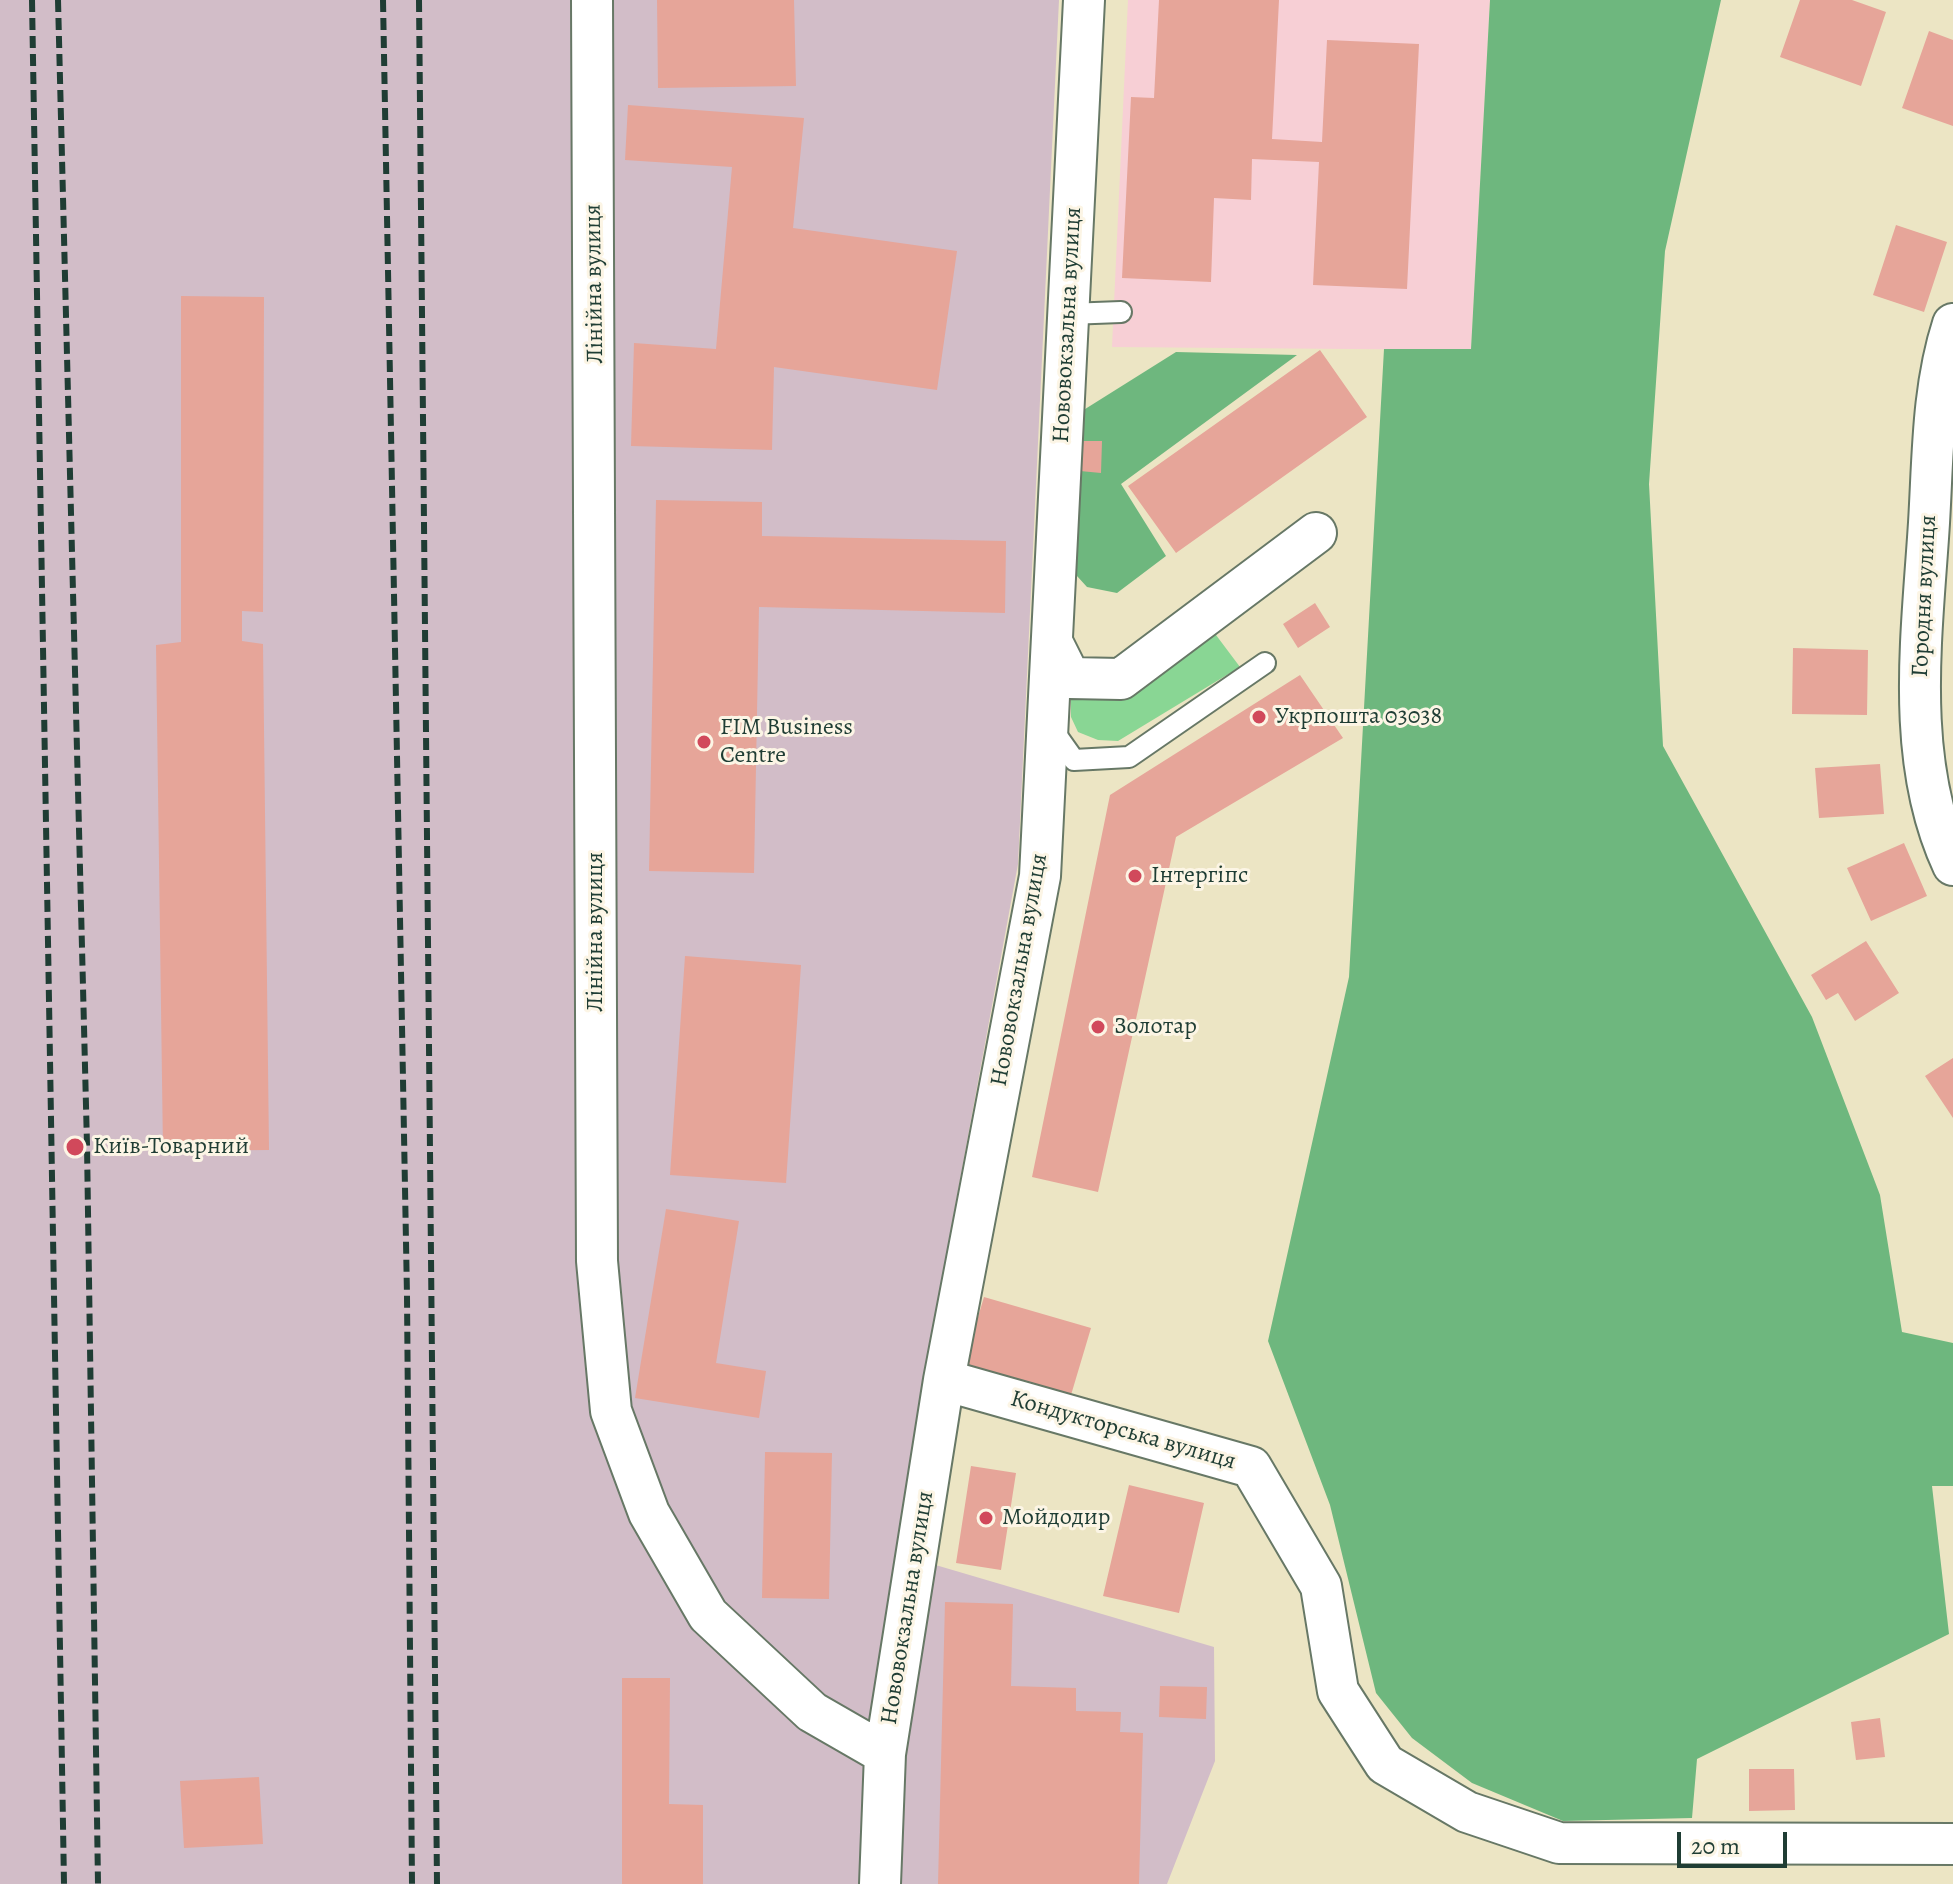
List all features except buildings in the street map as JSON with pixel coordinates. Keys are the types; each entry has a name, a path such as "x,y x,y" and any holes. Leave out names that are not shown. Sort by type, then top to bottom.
{"street":[{"name":"Лінійна вулиця","path":"592,0 597,1261 611,1411 649,1513 708,1615 812,1712 885,1754"},
{"name":"Нововокзальна вулиця","path":"880,1884 885,1754 944,1380 1060,761 1048,722 1084,0"},
{"name":"Городня вулиця","path":"1953,324 1937,381 1944,404 1919,697 1936,828 1953,865"},
{"path":"1052,642 1070,678 1121,679 1316,533"},
{"name":"Кондукторська вулиця","path":"944,1380 1251,1467 1321,1586 1338,1691 1385,1764 1467,1812 1559,1843 1953,1844"}],"lane":[{"path":"1068,314 1121,312"},
{"path":"1060,761 1129,757 1265,663"}],"shaded area":[{"path":"0,0 1059,0 1018,864 948,1245 922,1561 1214,1647 1215,1761 1167,1884 0,1884"},
{"path":"1128,0 1490,0 1471,350 1112,347"}],"green space":[{"path":"1490,0 1721,0 1665,251 1649,484 1663,746 1812,1017 1880,1195 1902,1332 1953,1343 1953,1486 1932,1486 1949,1634 1697,1759 1692,1818 1563,1821 1472,1783 1412,1738 1376,1693 1330,1505 1268,1341 1349,977 1384,349 1471,349"},
{"path":"1176,352 1297,355 1121,484 1166,556 1117,593 1087,587 1067,565 1074,416"},
{"path":"1213,631 1240,667 1118,741 1098,740 1078,732 1071,717 1071,699 1123,695"}],"railway":[{"path":"32,0 64,1884"},
{"path":"58,0 87,1145 98,1884"},
{"path":"383,0 407,1296 412,1884"},
{"path":"419,0 437,1884"}],"place":[{"name":"Укрпошта 03038","path":"1259,717"},
{"name":"FIM Business Centre","path":"704,742"},
{"name":"Інтергіпс","path":"1135,876"},
{"name":"Золотар","path":"1098,1027"},
{"name":"Київ-Товарний","path":"75,1147"},
{"name":"Мойдодир","path":"986,1518"}]}
